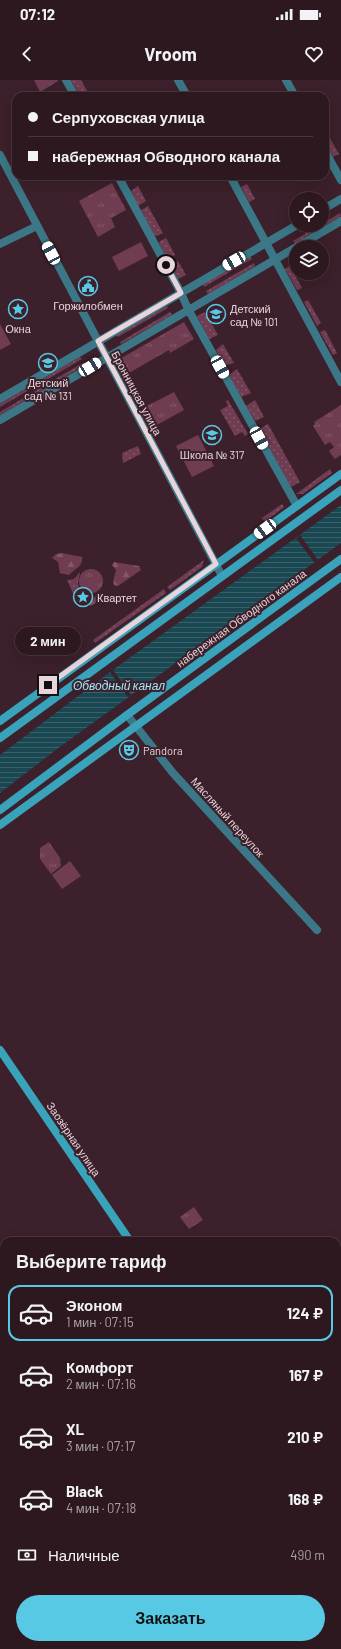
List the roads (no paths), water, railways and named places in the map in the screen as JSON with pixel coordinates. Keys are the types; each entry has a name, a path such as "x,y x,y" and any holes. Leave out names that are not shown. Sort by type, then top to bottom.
{"main road":[{"path":"0,721 341,474"},
{"path":"0,738 341,490"},
{"name":"набережная Обводного канала","path":"0,810 127,715 341,559"},
{"path":"0,826 341,577"},
{"name":"Заозёрная улица","path":"0,1050 127,1237"}],"street":[{"path":"66,80 73,92"},
{"path":"178,80 185,92"},
{"path":"286,80 293,92"},
{"name":"Бронницкая улица","path":"0,155 12,178"},
{"path":"329,158 341,180"},
{"name":"Бронницкая улица","path":"13,180 222,576"},
{"path":"120,180 181,293 188,309 297,506"},
{"path":"232,180 341,382"},
{"path":"329,206 341,199"},
{"path":"0,420 341,221"},
{"path":"0,244 37,226"},
{"path":"0,399 289,230"},
{"name":"Масляный переулок","path":"127,715 173,773 317,930"}],"water":[{"name":"Обводный канал","path":"341,505 341,543 57,749 0,793 0,755 110,672"}],"place":[{"name":"Горжилобмен","path":"88,286"},
{"name":"Окна","path":"18,309"},
{"name":"Детский сад № 101","path":"216,314"},
{"name":"Детский сад № 131","path":"48,363"},
{"name":"Школа № 317","path":"212,435"},
{"name":"Квартет","path":"83,597"},
{"name":"Pandora","path":"129,750"}]}
